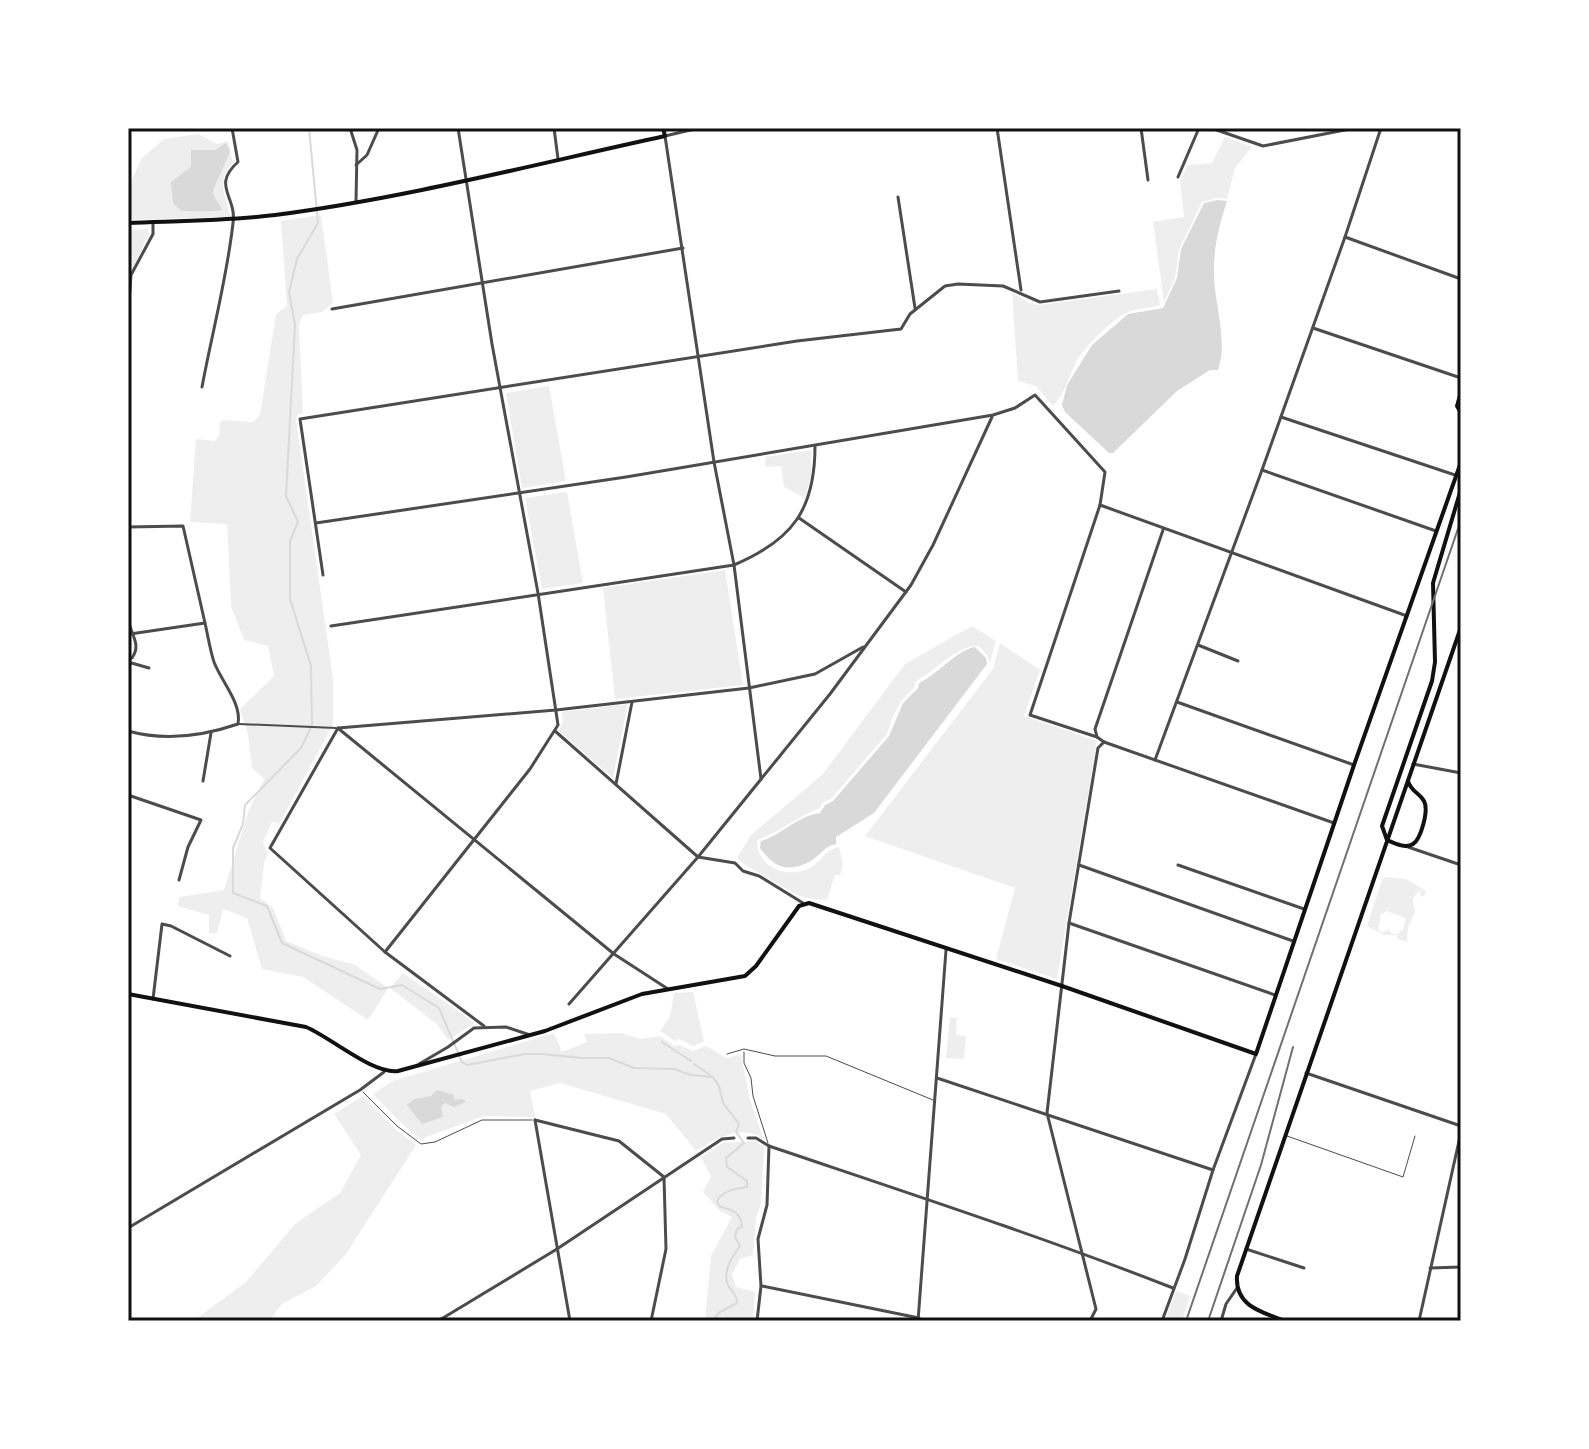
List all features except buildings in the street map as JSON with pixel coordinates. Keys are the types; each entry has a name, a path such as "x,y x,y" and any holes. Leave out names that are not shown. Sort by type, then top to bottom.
{"main road":[{"path":"128,223 234,219 310,210 466,180 665,136 663,128"},
{"path":"1461,392 1457,406 1461,413"},
{"path":"128,994 306,1027 330,1038 384,1072 417,1067 530,1035 642,994 708,985 745,976 803,904 817,905 1062,986 1256,1054 1461,462"},
{"path":"1407,780 1409,787 1425,804 1425,816 1417,840 1412,845 1404,846 1387,840 1383,821 1432,681 1435,662 1433,583 1461,489"},
{"path":"1285,1321 1250,1307 1237,1288 1237,1276 1461,627"},
{"path":"1401,800 1407,795 1416,794"}],"street":[{"path":"202,387 234,219 224,182 226,173 238,162 232,128"},
{"path":"350,128 357,150 356,201"},
{"path":"356,165 367,155 379,128"},
{"path":"385,952 530,769 558,725 458,128"},
{"path":"554,128 558,159"},
{"path":"699,128 665,136 714,462 734,565 761,779"},
{"path":"997,128 1021,293"},
{"path":"1141,128 1148,180"},
{"path":"1178,177 1199,128"},
{"path":"1211,128 1263,146 1355,128"},
{"path":"1155,760 1281,417 1381,128"},
{"path":"898,197 915,309"},
{"path":"128,317 131,275 153,234 153,222"},
{"path":"1345,237 1461,279"},
{"path":"332,309 683,248"},
{"path":"323,575 300,419 698,356 901,329 915,309 945,286 1003,286 1040,302 1119,291"},
{"path":"128,324 128,368"},
{"path":"1311,327 1461,378"},
{"path":"316,523 815,446 993,415 1015,408 1035,395 1105,472 1100,505 1030,715 1334,823"},
{"path":"569,1004 698,857 906,592 922,568 993,415"},
{"path":"1281,417 1456,476"},
{"path":"331,626 734,565 754,557 774,543 799,518 812,491 815,446"},
{"path":"1262,470 1437,532"},
{"path":"1100,505 1407,616"},
{"path":"799,518 906,592"},
{"path":"128,527 183,526 215,663 234,703 238,724"},
{"path":"1097,737 1095,729 1163,530"},
{"path":"128,618 130,634 137,642 137,650 128,660"},
{"path":"130,634 205,623"},
{"path":"1198,645 1238,661"},
{"path":"128,731 159,736 211,733 238,724 338,728 556,710 749,688 815,674 865,646"},
{"path":"128,660 149,668"},
{"path":"616,784 632,700"},
{"path":"1177,702 1354,765"},
{"path":"338,728 614,954 668,989"},
{"path":"338,728 270,848 385,952 484,1026"},
{"path":"555,731 698,857 735,863 743,871 759,876 803,904"},
{"path":"203,781 211,733"},
{"path":"1090,1321 1096,1309 1047,1113 1069,923 1098,748 1104,742"},
{"path":"1413,764 1461,773"},
{"path":"128,795 201,820 188,847 179,880"},
{"path":"1404,846 1460,865"},
{"path":"1079,865 1293,941"},
{"path":"1178,865 1304,909"},
{"path":"1069,923 1275,995"},
{"path":"153,999 162,924 230,956"},
{"path":"761,1286 918,1319 946,949"},
{"path":"417,1067 421,1061 474,1028 506,1027 530,1035"},
{"path":"1162,1321 1256,1054"},
{"path":"128,1228 360,1090 384,1072"},
{"path":"1306,1073 1461,1126"},
{"path":"937,1078 1213,1170"},
{"path":"570,1321 535,1120 619,1141 664,1177 666,1249 651,1321"},
{"path":"1419,1321 1461,1132"},
{"path":"438,1321 557,1249 722,1139 734,1138"},
{"path":"748,1138 756,1138 769,1146 929,1198 1173,1288"},
{"path":"757,1321 761,1286 758,1239 767,1205 769,1146"},
{"path":"1246,1249 1304,1268"},
{"path":"1430,1268 1461,1267"},
{"path":"1221,1321 1226,1304 1237,1288"}],"lane":[{"path":"744,1049 744,1063 769,1146"},
{"path":"727,1054 744,1049 775,1056 826,1056 936,1101"},
{"path":"360,1090 397,1126 421,1144 435,1142 482,1120 535,1120"},
{"path":"1284,1135 1403,1177 1415,1136"}],"shaded area":[{"path":"198,134 217,144 228,141 233,163 225,176 223,189 231,217 128,220 128,188 142,158 164,139"},
{"path":"1225,137 1252,147 1235,168 1227,199 1202,202 1179,249 1175,278 1164,302 1153,222 1184,217 1180,180 1188,165 1212,163"},
{"path":"226,143 230,151 213,193 222,210 181,211 173,203 171,182 191,167 191,150 215,150"},
{"path":"1227,201 1217,238 1214,266 1222,348 1218,370 1210,370 1177,391 1113,453 1109,453 1065,412 1062,405 1067,385 1092,345 1128,314 1163,308 1177,278 1181,249 1204,203"},
{"path":"321,215 333,303 322,312 303,315 299,324 303,413 298,414 296,420 333,679 333,725 279,824 272,822 263,842 268,854 260,898 273,908 286,941 355,965 387,987 368,1020 303,977 262,969 247,918 223,909 217,933 209,933 209,915 178,906 179,897 224,890 249,810 264,779 252,768 248,734 240,709 274,676 268,646 244,640 231,606 227,524 190,522 196,439 215,441 223,420 253,422 260,415 276,314 287,306 281,221"},
{"path":"148,229 149,235 128,278 128,230"},
{"path":"1157,289 1160,305 1124,314 1091,343 1076,362 1053,406 1036,386 1018,381 1012,292 1029,303 1040,305"},
{"path":"549,386 566,481 522,488 506,393"},
{"path":"811,450 811,475 805,498 784,487 781,466 766,467 765,457"},
{"path":"567,492 583,583 542,589 525,498"},
{"path":"725,570 743,685 615,699 603,588"},
{"path":"972,626 996,641 990,663 979,646 971,647 954,654 916,681 893,716 887,734 831,799 823,802 820,808 757,840 761,857 767,863 790,872 808,869 839,847 843,865 840,875 835,875 827,900 800,896 737,858 751,835 823,774 905,664"},
{"path":"1000,643 1040,670 1024,716 1097,741 1057,979 996,959 1015,888 865,836 993,669"},
{"path":"975,647 986,658 987,664 874,813 836,837 836,844 809,862 788,867 770,860 760,848 761,841 820,813 889,736 903,703 919,683 961,653"},
{"path":"628,704 613,778 559,731 562,712"},
{"path":"1385,877 1406,879 1426,891 1421,897 1419,890 1413,899 1415,913 1408,927 1407,942 1396,938 1399,935 1384,935 1367,926","holes":["1387,911 1406,918 1398,934 1392,934 1389,929 1383,933 1378,930 1381,914"]},
{"path":"403,973 475,1023 448,1040 437,1024 390,988"},
{"path":"693,992 704,1041 693,1046 679,1039 675,1041 660,1031 670,1017 674,993"},
{"path":"950,1017 957,1018 956,1035 966,1036 964,1059 946,1058"},
{"path":"554,1033 562,1052 587,1042 584,1034 621,1033 641,1039 660,1036 674,1046 693,1051 706,1046 727,1058 741,1054 749,1097 763,1138 737,1133 696,1151 666,1114 560,1083 530,1091 535,1117 484,1116 421,1139 373,1094 393,1081"},
{"path":"437,1090 454,1095 454,1100 463,1099 466,1102 454,1107 445,1103 441,1106 443,1117 422,1124 407,1105 414,1099 431,1096"},
{"path":"363,1096 395,1129 416,1145 346,1254 316,1286 282,1304 269,1321 193,1321 246,1282 295,1224 340,1193 361,1155 334,1114"},
{"path":"755,1141 764,1147 761,1204 756,1218 753,1255 740,1259 732,1275 736,1287 755,1292 753,1321 705,1321 711,1256 732,1217 720,1211 703,1192 711,1177 701,1157 723,1143"},
{"path":"1176,1291 1190,1296 1182,1321 1165,1321"}],"waterway":[{"path":"309,128 318,223 297,259 289,292 295,325 286,496 298,522 290,541 290,599 311,666 312,725 301,748 245,805 243,824 233,848 233,893 267,906 282,943 380,989 402,985 439,1008 462,1062 467,1065 525,1054 542,1054 609,1058 634,1068 674,1069 691,1075 713,1077 723,1103 739,1124 736,1132 744,1143 726,1158 727,1167 747,1181 747,1187 726,1192 717,1201 719,1206 738,1215 742,1227 737,1229 735,1237 740,1246 726,1275 737,1303 720,1312 712,1321"},
{"path":"662,1042 691,1061"},
{"path":"694,1064 710,1075"}],"railway":[{"path":"1186,1321 1461,520"},
{"path":"1208,1321 1261,1165 1293,1047"}]}
